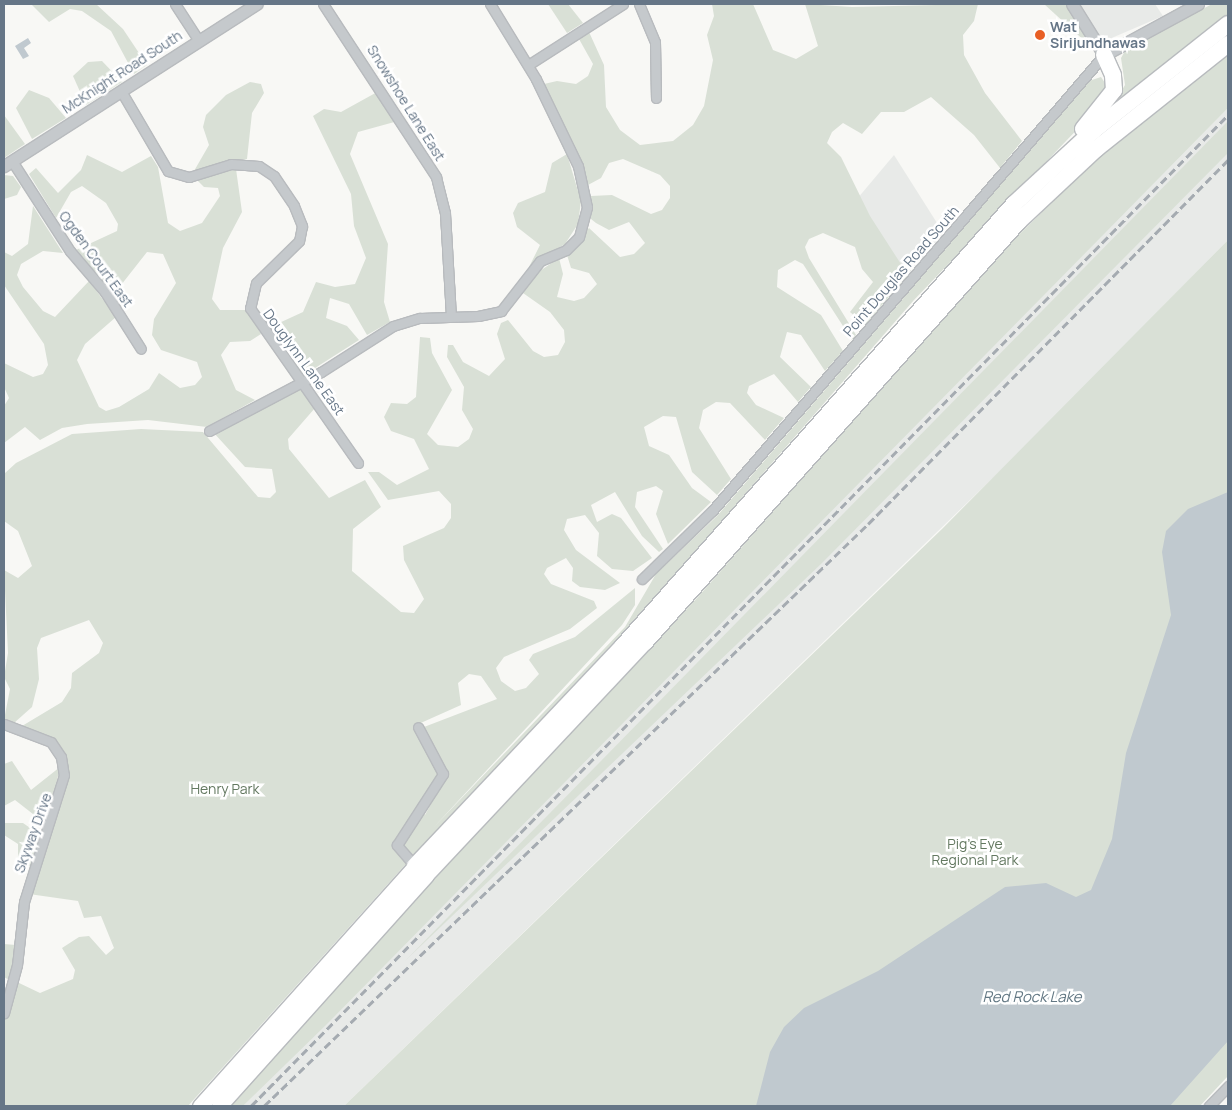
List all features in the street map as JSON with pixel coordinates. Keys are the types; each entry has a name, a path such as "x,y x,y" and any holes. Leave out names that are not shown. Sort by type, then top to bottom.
{"highway":[{"path":"1022,196 1099,126 1228,24"},
{"path":"219,1106 420,870 645,642 1024,216 1109,138 1228,44"},
{"path":"200,1106 420,870 623,646 1113,92 1113,75 1104,55"}],"street":[{"path":"175,4 199,40"},
{"name":"McKnight Road South","path":"8,164 256,4"},
{"name":"Snowshoe Lane East","path":"323,4 436,176 446,219 451,316"},
{"path":"209,431 299,383 393,326 451,316 501,311 540,261 573,244 586,221 584,186 567,141 528,65 490,4"},
{"path":"528,65 623,4"},
{"path":"639,4 655,42 656,98"},
{"path":"1072,4 1104,55"},
{"name":"Point Douglas Road South","path":"642,579 717,506 1104,55 1198,4"},
{"name":"Douglynn Lane East","path":"121,91 168,172 189,177 231,164 259,166 274,176 294,206 302,226 299,241 289,255 260,278 250,305 299,383 358,463"},
{"name":"Ogden Court East","path":"8,164 70,251 106,292 141,349"},
{"name":"Skyway Drive","path":"4,724 51,742 61,757 64,775 24,902 17,965 4,1013"},
{"path":"418,727 444,774 396,845 420,870"},
{"path":"1209,1106 1228,1086"}],"shaded area":[{"path":"1077,4 1155,4 1163,16 1107,40 1098,35"},
{"path":"1228,108 1228,240 1030,442 344,1106 243,1106"},
{"path":"894,155 944,234 906,277 857,199"}],"green space":[{"path":"31,4 96,4 123,29 147,65 134,74 111,31 82,11 70,9 49,22"},
{"path":"548,4 568,4 583,23 567,33"},
{"name":"Henry Park","path":"712,4 753,4 773,50 796,59 818,46 805,4 852,7 978,4 974,21 963,35 964,55 985,93 1022,141 1000,168 974,135 931,97 904,112 881,112 862,134 843,123 832,132 827,143 841,157 870,216 908,275 865,325 850,312 873,282 862,269 855,247 823,233 809,239 805,247 809,258 856,335 852,340 803,264 795,260 778,270 777,287 821,315 843,351 825,371 801,335 787,332 780,357 811,387 798,402 774,374 749,386 747,393 756,405 784,418 765,440 730,403 716,402 703,410 699,428 731,479 717,495 692,472 676,417 663,416 644,427 649,446 669,455 692,488 711,502 668,544 656,514 663,491 656,486 637,492 635,507 663,549 659,552 642,536 615,492 591,505 597,522 612,514 621,518 652,558 633,571 612,569 597,556 599,533 585,515 567,519 564,530 576,550 620,583 605,590 580,587 572,581 573,568 566,558 547,568 544,574 551,584 594,601 597,608 570,629 504,657 496,668 501,681 515,691 526,688 539,674 529,660 533,654 575,637 635,588 635,605 622,625 433,828 625,627 656,574 717,516 1089,81 1101,77 1107,86 1089,117 914,300 623,634 414,855 188,1106 4,1106 4,1022 17,982 40,993 73,979 75,970 62,948 79,937 89,936 106,955 114,948 101,916 84,918 78,901 29,894 63,799 67,771 47,736 22,726 62,702 71,688 72,673 99,653 103,643 89,620 41,638 37,648 39,679 32,707 14,723 4,720 10,689 4,677 8,653 4,570 18,578 32,566 18,531 4,521 4,474 16,463 72,434 141,429 203,432 258,497 270,498 276,492 272,469 245,467 213,432 300,389 315,408 288,439 289,449 329,498 365,480 381,507 353,529 352,571 401,612 414,613 424,599 404,560 403,546 444,528 451,518 451,504 439,491 388,500 368,472 379,472 397,485 429,469 414,439 391,431 384,417 391,403 407,404 416,397 420,337 430,338 432,353 452,390 427,434 438,445 458,447 469,439 473,429 462,410 464,387 447,357 448,345 453,345 463,362 489,376 505,359 497,334 501,323 508,320 533,351 544,357 558,355 565,342 564,330 550,312 523,293 534,275 559,258 563,274 557,297 574,301 584,298 597,284 589,273 571,268 567,255 589,228 620,257 634,254 645,243 629,222 609,230 591,219 591,196 612,195 651,214 662,210 670,198 670,186 660,175 623,159 609,163 601,178 588,185 544,84 557,81 576,84 588,76 593,64 579,39 589,32 604,65 606,107 620,130 640,145 673,141 693,125 704,106 713,60 707,35 714,16","holes":["469,674 481,676 497,699 424,727 448,773 425,815 419,806 439,772 414,726 461,705 458,683"]},
{"path":"1044,4 1067,4 1091,46 1078,35"},
{"path":"1212,4 1228,4 1228,14 1114,103 1125,85 1121,58 1125,51"},
{"path":"1228,54 1228,108 327,1024 243,1106 231,1106 440,872 697,598 1003,250 1101,155"},
{"path":"102,61 122,82 86,105 73,76 88,62"},
{"path":"250,82 261,84 264,93 252,113 247,159 194,171 209,145 203,127 206,115 226,95"},
{"path":"29,90 49,98 66,118 32,139 16,108"},
{"path":"379,91 398,121 358,132 350,154 388,244 384,302 390,322 367,335 349,304 330,298 326,318 347,326 359,340 301,377 266,329 303,312 316,282 335,287 355,284 366,258 354,226 351,194 313,116 324,109 341,112"},
{"path":"4,115 25,144 4,158"},
{"path":"1228,121 1228,153 822,563 405,961"},
{"path":"567,154 581,201 578,224 565,244 529,267 540,245 517,227 513,213 518,203 545,192 552,163"},
{"path":"87,155 122,172 151,156 158,167 168,223 180,231 202,223 220,196 218,188 204,187 197,180 236,169 242,212 223,248 212,299 220,310 248,310 261,334 250,341 230,342 221,355 236,390 255,400 207,427 148,420 87,424 62,428 40,440 25,427 4,443 4,406 9,398 4,387 4,363 33,377 43,374 48,365 44,344 4,285 4,252 12,256 28,244 33,206 63,253 43,251 21,264 17,275 23,287 43,311 55,317 89,281 116,317 85,344 77,360 99,407 106,411 119,407 149,389 159,373 180,388 195,385 202,377 197,362 161,350 152,335 154,319 176,283 163,254 147,252 114,294 76,250 117,231 118,224 106,203 82,186 71,192 56,218 29,174 36,168 58,193 81,170"},
{"path":"4,175 13,176 21,187 17,195 4,199"},
{"name":"Pig's Eye Regional Park","path":"1228,240 1228,1076 1200,1106 344,1106 942,529"},
{"path":"12,761 31,790 60,767 47,825 15,800 4,806 4,764"},
{"path":"4,823 23,823 43,837 32,868 18,859 18,844 4,835"},
{"path":"4,944 16,945 11,981 4,977"}],"water":[{"path":"28,38 31,43 24,48 29,56 23,59 15,46"},
{"name":"Red Rock Lake","path":"1228,492 1228,1041 1170,1106 756,1106 770,1052 784,1027 804,1008 878,971 1005,887 1046,883 1076,897 1091,890 1112,839 1126,753 1171,615 1162,552 1166,531 1188,509"}],"railway":[{"path":"251,1106 1228,115"},
{"path":"264,1106 868,524 1228,160"}],"place":[{"name":"Wat Sirijundhawas","path":"1040,35"}]}
